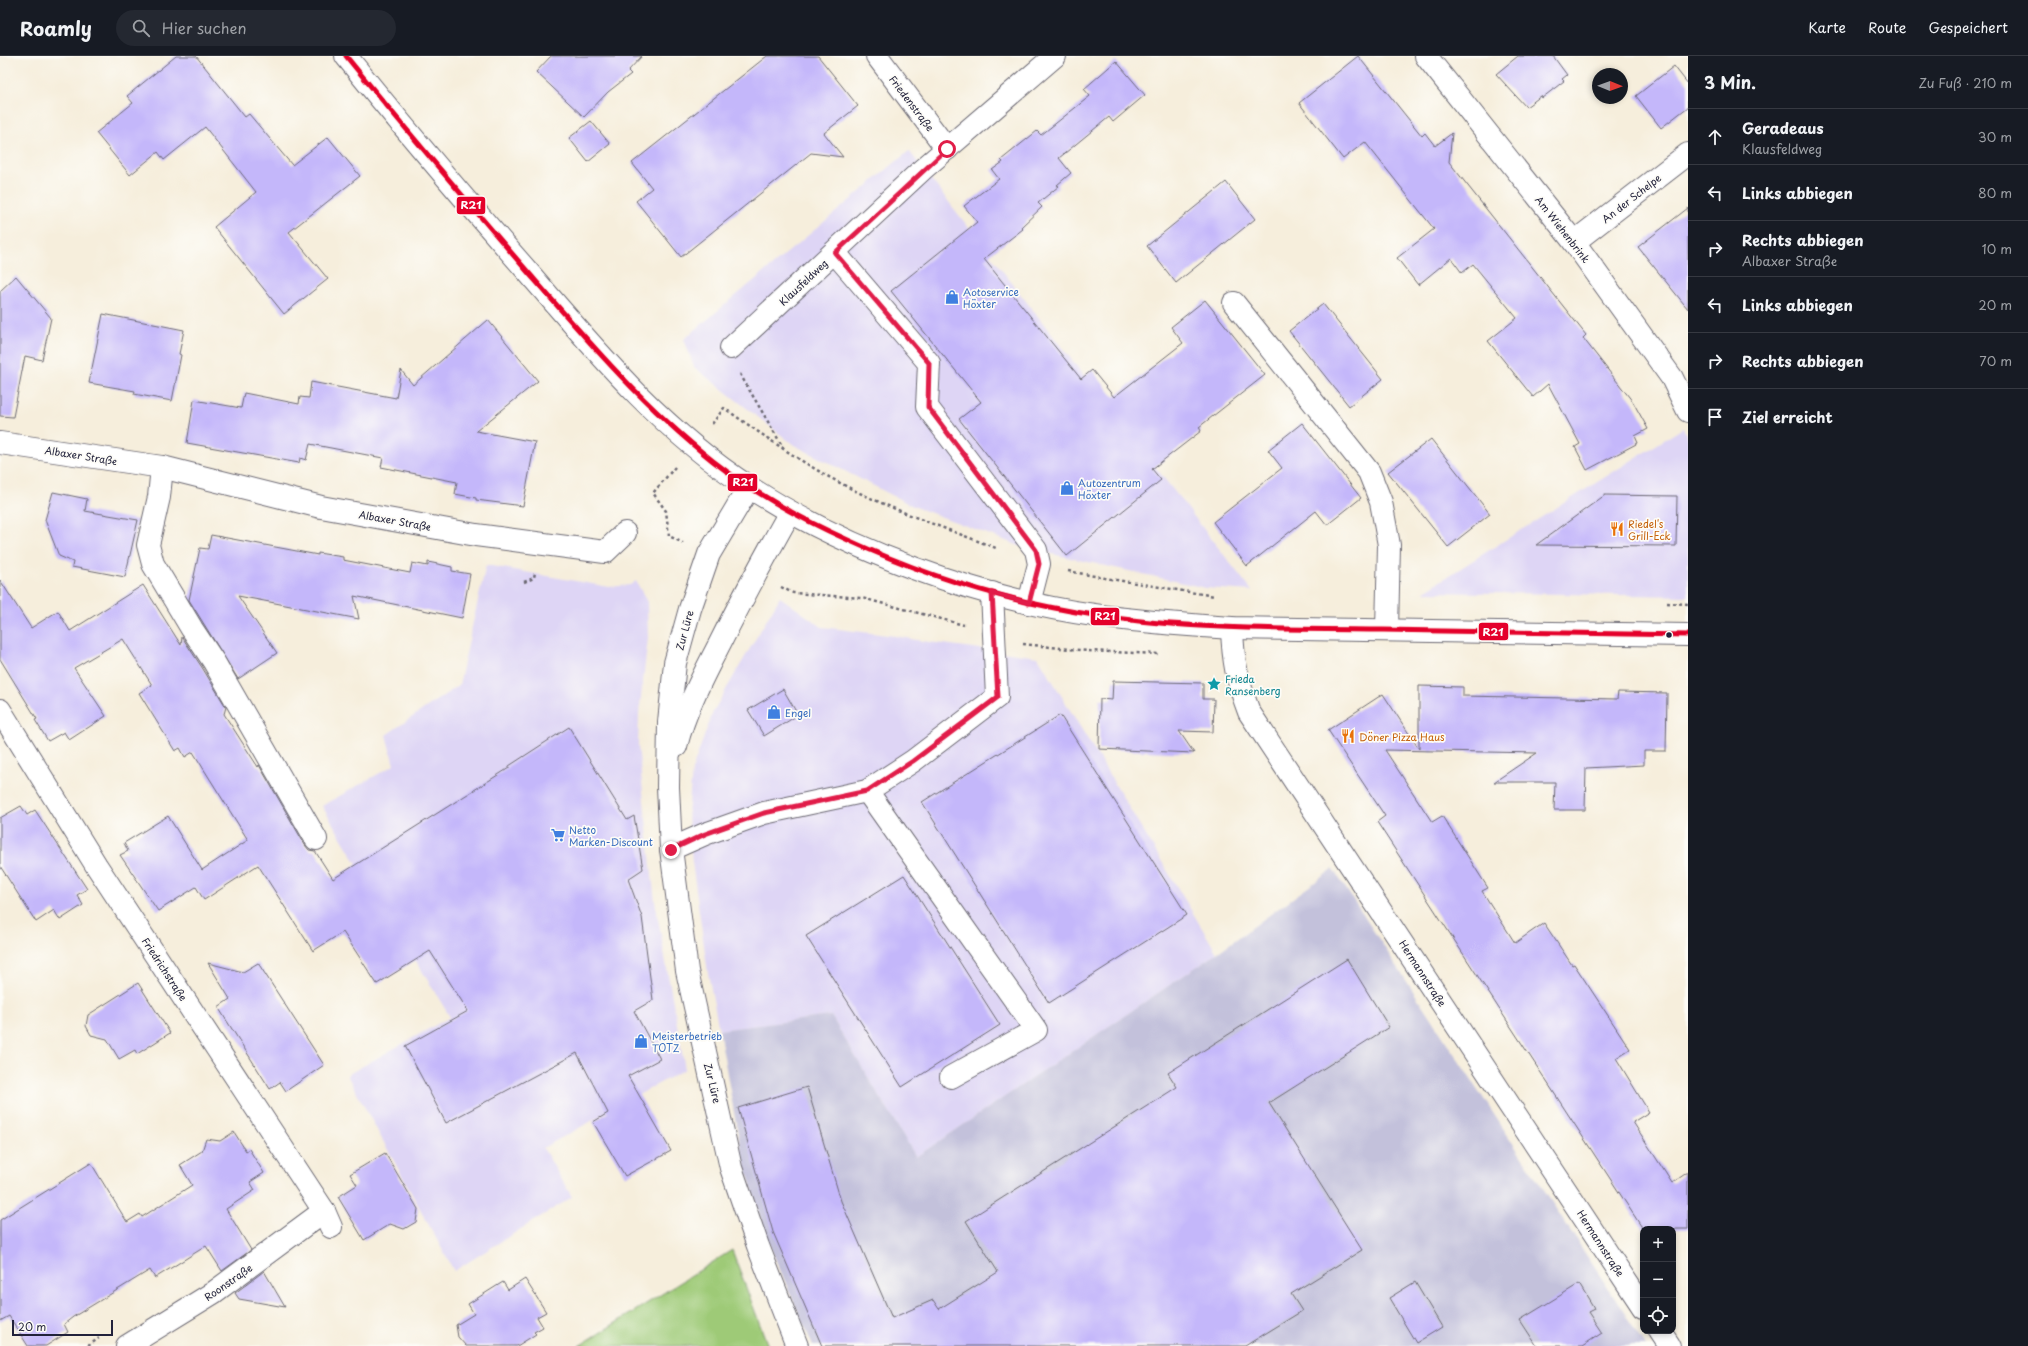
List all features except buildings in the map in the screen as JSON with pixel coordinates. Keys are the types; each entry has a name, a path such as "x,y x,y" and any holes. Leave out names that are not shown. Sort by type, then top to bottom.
{"street":[{"path":"346,56 405,130 616,374 657,415 693,446 750,487 790,512 841,538 877,554 992,593 1029,603 1092,615 1160,623 1232,628 1688,635"},
{"name":"Friedenstraße","path":"877,56 947,149"},
{"name":"Klausfeldweg","path":"731,348 947,149 1055,56"},
{"name":"Am Wiehenbrink","path":"1426,56 1574,242 1672,378 1688,411"},
{"name":"An der Schelpe","path":"1574,242 1688,154"},
{"path":"835,253 929,363 928,407 1036,550 1039,564 1029,603"},
{"path":"1234,303 1369,472 1381,502 1389,545 1387,630"},
{"name":"Albaxer Straße","path":"0,443 162,467 321,507 476,535 605,552 625,533"},
{"path":"162,467 159,496 148,545 154,564 192,629 214,662 316,839"},
{"name":"Zur Lüre","path":"750,487 709,554 688,617 675,663 669,722 668,787 671,850 688,970 731,1168 758,1246 797,1346"},
{"name":"Zur Lüre","path":"668,787 673,756 681,727 703,676 751,581 790,512"},
{"path":"671,850 705,834 764,813 867,791 913,761 998,697 993,642 992,593"},
{"name":"Hermannstraße","path":"1232,628 1233,657 1238,682 1249,712 1640,1302"},
{"name":"Friedrichstraße","path":"0,710 96,865 328,1219"},
{"path":"867,791 1036,1030 951,1077"},
{"name":"Roonstraße","path":"127,1346 328,1219"},
{"path":"1661,1334 1669,1346"}],"path":[{"path":"731,348 739,373 785,452"},
{"path":"724,408 785,452 843,485 910,515 1039,564 1105,578 1217,596"},
{"path":"653,493 666,511 669,536"},
{"path":"793,593 862,598 960,622 993,642 1088,651 1164,654"},
{"path":"1664,603 1688,604"}],"shaded area":[{"path":"909,151 1252,591 1206,588 1025,548 913,506 794,445 694,367 684,339"},
{"path":"1683,428 1688,439 1688,596 1423,592"},
{"path":"486,565 609,587 630,585 636,581 647,602 648,638 639,714 638,746 655,902 685,1069 543,1148 572,1197 454,1271 347,1075 450,1017 322,806 394,765 386,735 459,685"},
{"path":"780,597 822,627 1038,657 1217,953 916,1157 831,1016 719,1030 708,973 692,862 688,815 692,770 713,712"},
{"path":"1333,869 1646,1346 813,1346 767,1240 742,1156 719,1030 831,1016 916,1157 1217,953"}],"green space":[{"path":"732,1250 768,1346 579,1346"}],"transit line":[{"name":"R21","path":"346,56 571,322 616,371 663,418 713,461 761,495 813,523 877,553 968,586 1031,603 1094,615 1166,624 1274,629 1688,635"}],"place":[{"name":"Aotoservice Höxter","path":"952,297"},
{"name":"Autozentrum Höxter","path":"1067,488"},
{"name":"Riedel's Grill-Eck","path":"1617,529"},
{"name":"Frieda Ransenberg","path":"1214,684"},
{"name":"Engel","path":"774,712"},
{"name":"Döner Pizza Haus","path":"1348,736"},
{"name":"Netto Marken-Discount","path":"558,835"},
{"name":"Meisterbetrieb TOTZ","path":"641,1041"}],"route":[{"path":"671,850 705,834 764,813 867,791 913,761 998,697 993,642 992,593 1029,603 1039,564 1036,550 928,407 929,363 835,253 923,169 947,149"}]}
